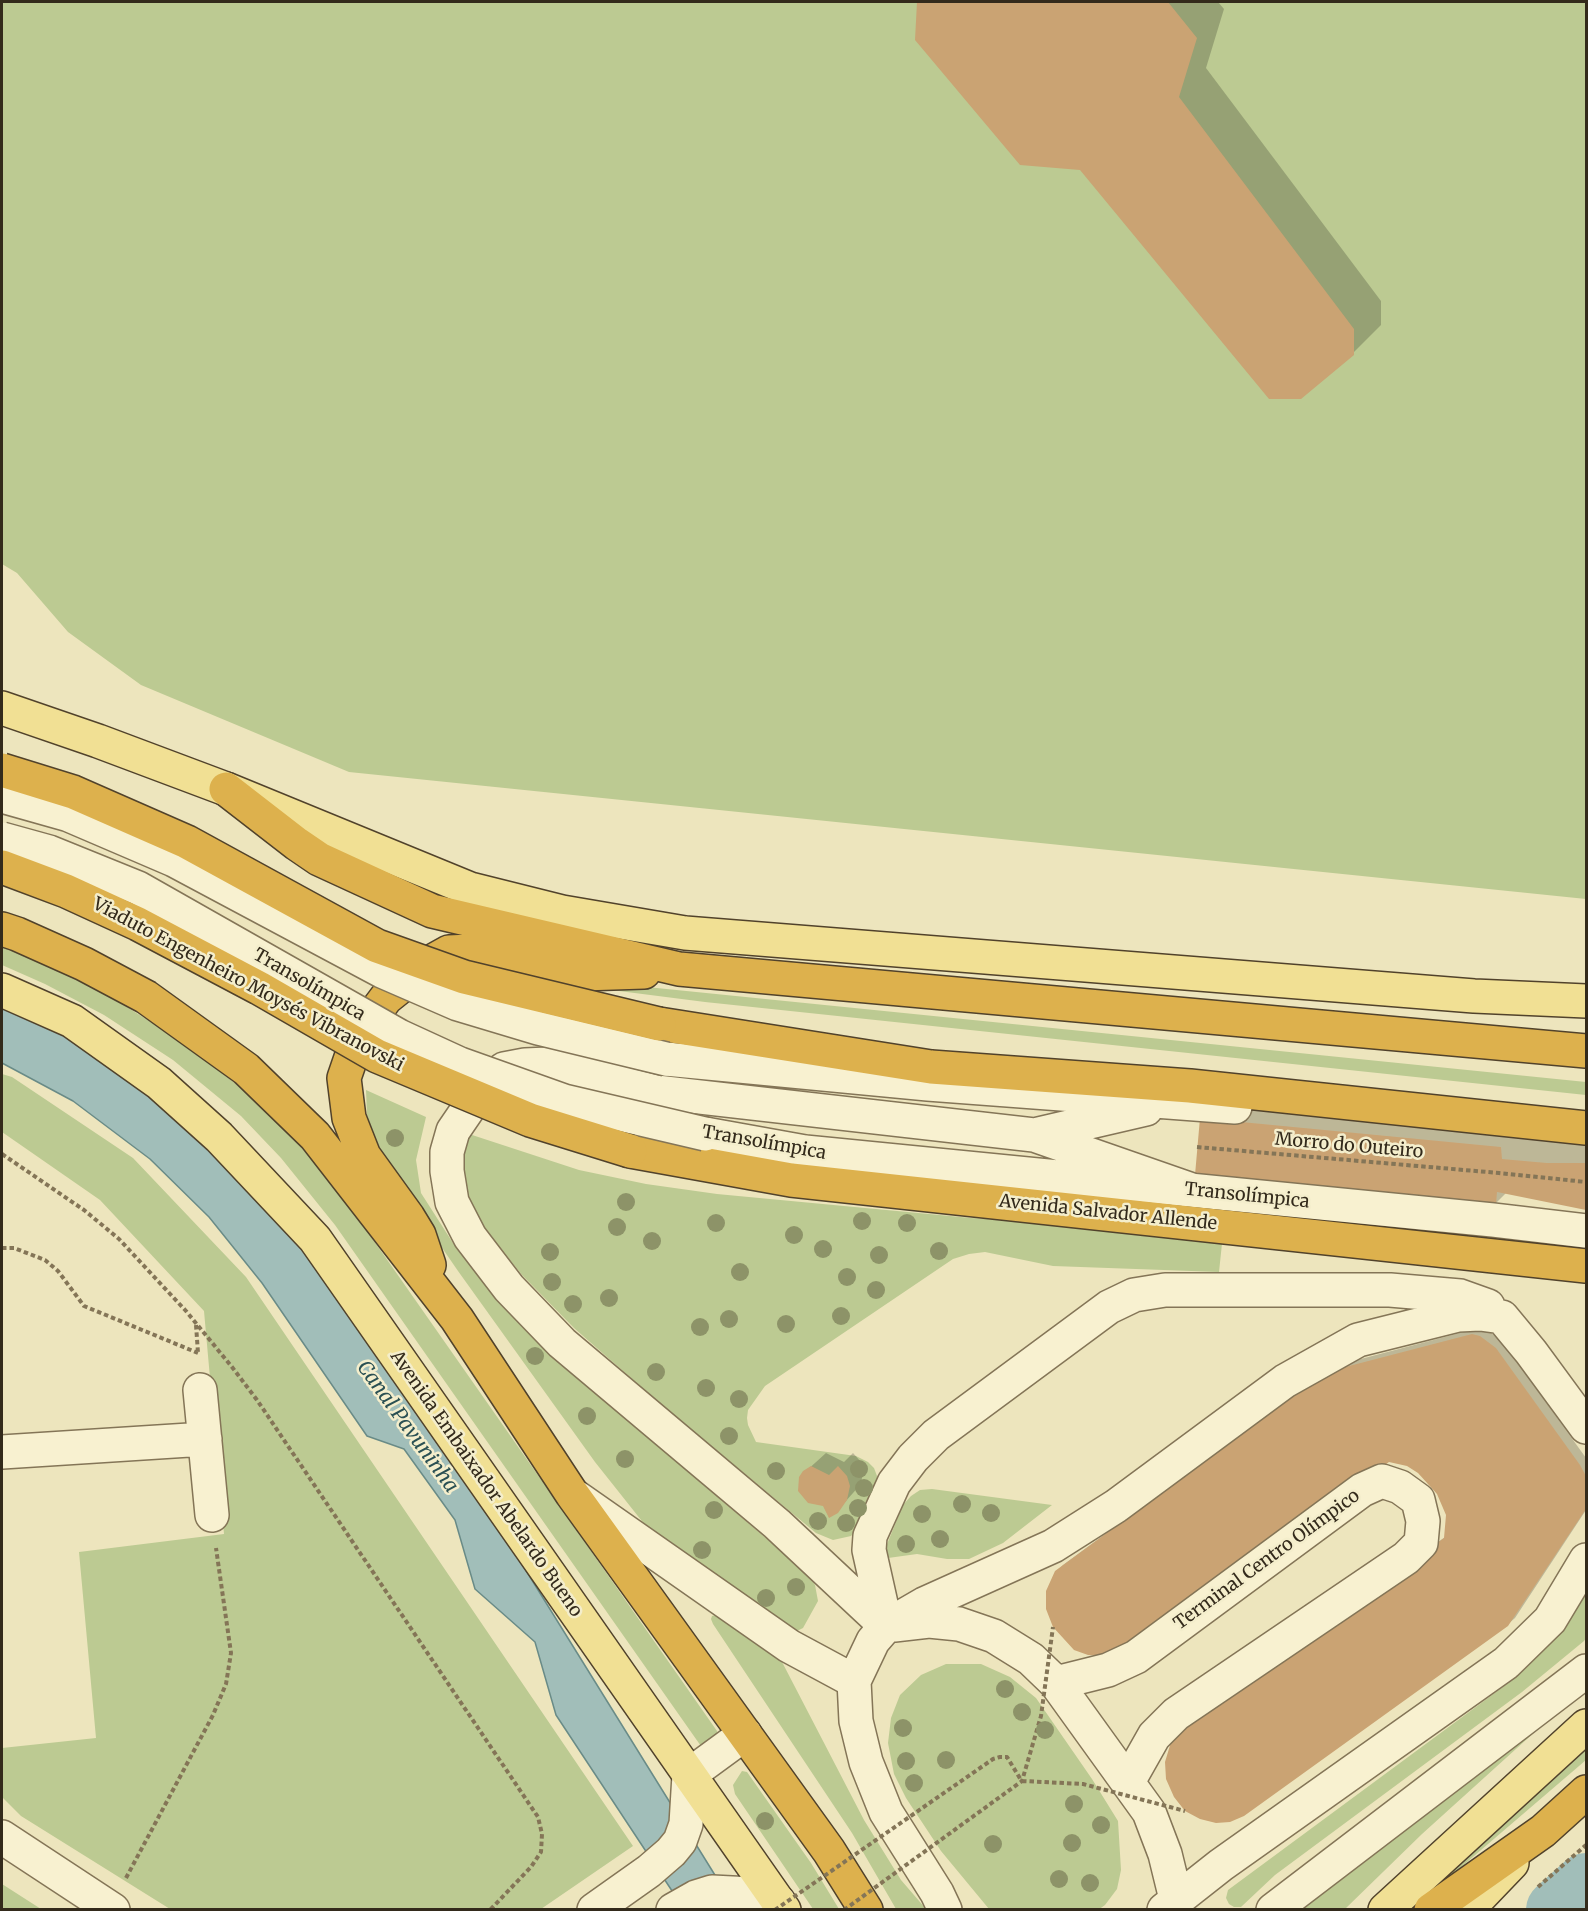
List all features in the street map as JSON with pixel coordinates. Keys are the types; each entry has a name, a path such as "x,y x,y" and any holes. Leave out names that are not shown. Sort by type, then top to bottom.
{"highway":[{"path":"2,770 72,792 187,842 377,946 464,977 659,1024 931,1067 1190,1086 1587,1128"},
{"path":"226,789 320,859 432,911 679,969 1587,1052"},
{"name":"Viaduto Engenheiro Moysés Vibranovski","path":"2,867 66,891 138,924 259,988 377,1056 530,1120 630,1151"},
{"path":"2,929 84,964 146,997 246,1070 315,1136 457,1319 572,1494 829,1851 866,1910"},
{"path":"440,1298 419,1235 364,1156 349,1118 344,1077 355,1046 371,1018 386,998 431,962 449,952 470,951 582,974 630,974 679,969"},
{"name":"Avenida Salvador Allende","path":"630,1151 791,1180 1587,1266"},
{"path":"1431,1910 1543,1831 1587,1792"}],"main road":[{"path":"2,708 226,789 470,889 561,912 674,931 1474,996 1587,1001"},
{"name":"Avenida Embaixador Abelardo Bueno","path":"2,990 72,1021 159,1083 219,1137 315,1239 779,1907"},
{"path":"1385,1910 1587,1726"},
{"path":"1467,1910 1543,1831"}],"street":[{"path":"2,796 69,815 174,860 382,971 458,1004 538,1028 666,1059 928,1084 1357,1117 1587,1142"},
{"name":"Transolímpica","path":"2,839 49,852 138,888 399,1036 460,1064 564,1101 705,1134 805,1152 1587,1231"},
{"path":"1178,1907 1165,1854 1149,1812 1056,1683 1031,1659 994,1636 959,1624 929,1621 886,1626 777,1524 562,1343 509,1288 470,1237 452,1202 447,1171 447,1152 453,1131 489,1080 504,1069 548,1064 656,1092 1034,1135 1192,1190"},
{"path":"1034,1135 1180,1102"},
{"path":"886,1626 869,1550 870,1536 894,1483 913,1458 936,1435 1109,1307 1134,1295 1165,1290 1390,1290 1460,1296 1481,1302 1502,1317 1587,1427"},
{"path":"944,1904 886,1812 866,1762 856,1720 854,1681 873,1641 886,1626 924,1604 1053,1546 1116,1506 1285,1381 1358,1340 1458,1315 1480,1314 1502,1317"},
{"path":"200,1390 212,1515"},
{"path":"2,1452 205,1439"},
{"name":"Terminal Centro Olímpico","path":"1056,1683 1108,1670 1136,1657 1362,1490 1382,1481 1400,1486 1418,1500 1423,1521 1421,1543 1406,1558 1176,1714 1154,1736 1128,1782"},
{"path":"572,1494 789,1646 854,1681"},
{"path":"1178,1907 1212,1872 1506,1663 1550,1620 1587,1560"},
{"path":"1273,1910 1587,1671"},
{"path":"606,1901 663,1860 680,1841 686,1824 689,1775 745,1734"},
{"path":"2,1837 111,1909"},
{"path":"673,1910 696,1896 731,1891 752,1894 779,1907"}],"path":[{"name":"Morro do Outeiro","path":"1197,1147 1587,1182"},
{"path":"2,1154 84,1210 119,1239 178,1302 232,1367 257,1400 538,1817 542,1834 541,1852 531,1867 490,1910"},
{"path":"2,1248 14,1248 45,1260 58,1271 84,1305 198,1353"},
{"path":"111,1909 213,1715 226,1684 231,1653 212,1515"},
{"path":"844,1910 1022,1781 1041,1716 1053,1627"},
{"path":"779,1907 993,1759 1000,1756 1007,1757 1022,1781"},
{"path":"1022,1781 1083,1784 1185,1811"},
{"path":"1538,1888 1587,1845"}],"green space":[{"path":"2,2 1586,2 1586,899 349,772 141,685 68,632 17,573 2,564"},
{"path":"2,944 52,965 113,998 185,1044 254,1098 298,1143 353,1211 719,1737 703,1749 335,1225 281,1158 241,1116 173,1060 104,1015 45,984 2,965"},
{"path":"538,976 1586,1082 1586,1095 705,1002 533,980"},
{"path":"2,1074 12,1077 133,1158 246,1277 633,1846 541,1909 170,1909 21,1816 2,1797 2,1748 96,1738 79,1552 224,1534 204,1311 100,1200 2,1132"},
{"path":"366,1090 426,1117 416,1160 421,1193 453,1243 511,1314 557,1360 808,1574 815,1585 818,1601 803,1628 795,1632 649,1530 595,1462 392,1175 371,1132 367,1115"},
{"path":"466,1133 579,1170 646,1184 717,1194 971,1218 1223,1234 1219,1272 1053,1266 985,1252 969,1254 953,1259 765,1386 748,1410 748,1425 756,1442 856,1456 874,1468 877,1476 877,1490 858,1529 851,1536 833,1540 816,1533 656,1400 574,1328 522,1275 478,1220 467,1194 460,1173"},
{"path":"932,1489 1052,1505 1003,1543 969,1559 947,1559 917,1554 888,1558 885,1556 885,1549 903,1505 920,1490"},
{"path":"1586,1584 1586,1638 1584,1641 1522,1692 1275,1875 1241,1907 1229,1904 1226,1898 1228,1890 1511,1681 1533,1659"},
{"path":"716,1615 781,1660 864,1820 901,1880 926,1909 896,1909 852,1833 713,1624 712,1616"},
{"path":"946,1664 981,1664 1010,1677 1036,1698 1118,1821 1121,1870 1117,1889 1105,1905 1098,1910 989,1909 941,1851 906,1798 894,1774 888,1743 891,1718 900,1695 921,1675"},
{"path":"1569,1701 1422,1834 1345,1909 1288,1910"},
{"path":"1586,1747 1586,1760 1432,1892 1425,1884"},
{"path":"742,1771 747,1772 811,1863 839,1909 813,1909 735,1794 733,1785"},
{"path":"2,1884 41,1909 2,1909"}],"water":[{"name":"Canal Pavuninha","path":"2,993 96,1045 246,1171 463,1469 736,1909 684,1909 556,1715 535,1642 475,1589 455,1520 404,1449 367,1436 262,1283 209,1217 150,1159 73,1101 2,1063"}],"building":[{"path":"917,2 1168,2 1197,38 1179,97 1354,329 1354,355 1301,399 1269,399 1080,170 1020,165 915,40"},
{"path":"1200,1118 1501,1147 1502,1159 1547,1163 1586,1163 1586,1210 1497,1192 1496,1205 1195,1175"},
{"path":"1472,1334 1480,1336 1496,1348 1580,1465 1586,1476 1586,1509 1508,1626 1244,1816 1230,1822 1216,1823 1200,1819 1185,1811 1174,1797 1166,1779 1165,1762 1171,1742 1182,1728 1444,1538 1446,1515 1437,1494 1418,1473 1407,1466 1389,1462 1132,1645 1105,1656 1088,1655 1074,1650 1053,1627 1046,1609 1046,1591 1055,1571 1326,1372"},
{"path":"811,1466 829,1475 838,1466 847,1476 850,1486 847,1500 838,1513 829,1518 823,1506 808,1503 798,1491 799,1477"}],"waterway":[{"path":"1557,1910 1586,1884"}]}
